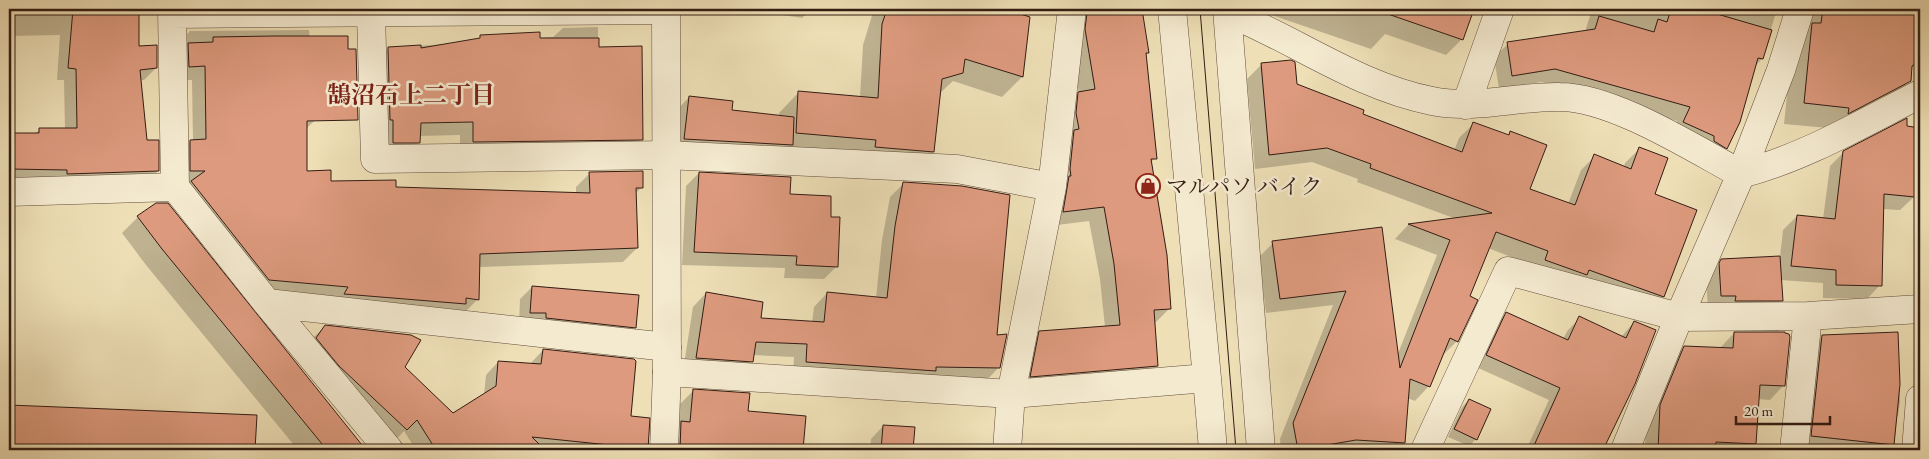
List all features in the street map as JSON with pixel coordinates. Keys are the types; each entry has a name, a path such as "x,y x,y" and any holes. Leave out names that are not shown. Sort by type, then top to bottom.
{"street":[{"path":"1008,450 1011,394 1052,187 1072,9"},
{"path":"1172,9 1213,450"},
{"path":"1466,104 1500,9"},
{"path":"1625,450 1679,317 1741,174 1781,70 1800,9"},
{"path":"389,450 267,303 175,187 172,11 372,13 482,10 666,10 667,359 664,450"},
{"path":"1261,450 1227,10 1363,79 1433,102 1466,104 1562,97 1597,103 1639,120 1741,174 1766,168 1832,139 1920,94"},
{"path":"372,13 375,159 666,155 957,169 1052,187"},
{"path":"9,192 175,187"},
{"path":"1425,450 1508,271 1679,317 1808,316 1920,309"},
{"path":"267,303 667,359 1011,394 1207,378"},
{"path":"1794,450 1808,316"},
{"path":"1916,450 1920,399"}],"building":[{"path":"73,9 139,9 139,46 157,45 157,68 140,70 147,140 159,140 159,171 67,174 67,170 9,169 9,133 39,133 39,128 77,128 76,69 68,68"},
{"path":"887,9 1005,9 1030,17 1023,77 965,59 963,73 942,79 934,152 875,147 876,140 796,133 798,91 878,98 882,24"},
{"path":"1116,9 1142,9 1149,53 1146,53 1157,159 1151,159 1167,255 1171,309 1154,310 1158,366 1030,377 1039,331 1120,325 1114,264 1104,207 1063,212 1069,176 1071,176 1074,130 1079,129 1076,113 1078,92 1095,89 1085,29 1087,13"},
{"path":"1386,9 1474,9 1463,40 1385,13"},
{"path":"1671,9 1700,9 1772,30 1763,59 1758,58 1740,122 1727,149 1714,141 1714,136 1683,122 1690,107 1555,69 1512,76 1507,42 1595,29 1599,16 1654,32 1658,19 1667,22"},
{"path":"1823,9 1920,9 1920,60 1912,66 1911,81 1848,114 1849,108 1804,103 1812,23 1821,23"},
{"path":"540,32 540,38 599,38 599,47 642,46 643,140 473,142 473,122 421,123 420,143 393,143 393,120 390,120 388,47 421,45 421,48 480,38 480,35"},
{"path":"348,36 348,49 356,49 358,120 307,121 307,171 331,170 331,181 396,180 396,187 590,193 589,172 643,171 643,188 636,188 638,248 480,254 479,300 466,298 466,304 344,294 348,287 269,280 191,181 205,171 190,171 190,140 206,139 205,66 189,67 188,43 213,42 213,37"},
{"path":"1291,60 1295,62 1297,84 1364,110 1363,114 1462,152 1473,122 1509,135 1510,131 1547,145 1530,189 1575,205 1594,154 1631,169 1639,147 1668,158 1655,194 1697,210 1664,297 1589,270 1587,275 1545,260 1548,251 1496,232 1470,296 1478,300 1458,342 1450,338 1430,387 1410,379 1405,443 1356,440 1298,450 1293,423 1346,291 1280,299 1272,241 1382,227 1400,368 1450,240 1408,224 1492,213 1370,168 1371,164 1327,148 1269,155 1261,63"},
{"path":"689,96 733,101 732,110 794,117 793,145 684,139"},
{"path":"1907,118 1907,126 1920,128 1920,150 1915,197 1884,194 1882,286 1836,285 1836,270 1791,266 1797,215 1835,219 1843,151"},
{"path":"699,172 791,177 790,194 831,196 831,217 840,217 838,267 796,265 797,256 694,252"},
{"path":"903,182 962,186 1010,195 997,335 1007,334 1000,368 936,367 936,371 806,362 807,344 756,342 753,362 696,358 706,292 763,302 761,318 824,322 827,292 887,298 895,226"},
{"path":"156,203 168,203 366,450 327,450 137,216"},
{"path":"1780,256 1783,301 1735,301 1736,296 1721,296 1719,263 1721,259"},
{"path":"532,286 639,295 636,328 546,318 546,313 530,313"},
{"path":"1506,312 1568,340 1579,316 1626,338 1634,321 1656,330 1635,384 1603,450 1532,450 1560,388 1486,355"},
{"path":"325,325 411,335 421,340 405,367 453,413 496,386 498,361 541,364 543,349 634,359 636,361 631,416 650,418 648,449 532,437 545,450 436,450 417,420 407,430 339,366 316,338"},
{"path":"1734,332 1785,332 1790,337 1785,386 1760,385 1756,444 1716,442 1715,450 1658,450 1660,405 1684,346 1733,348"},
{"path":"1898,332 1900,384 1894,445 1811,436 1822,335"},
{"path":"693,389 750,393 748,411 806,416 803,450 680,450 681,421 690,422"},
{"path":"1469,399 1491,409 1477,440 1454,429"},
{"path":"9,405 257,415 255,450 9,450"},
{"path":"883,425 915,427 913,450 881,450"}],"tram line":[{"path":"1200,9 1236,450"}],"place":[{"name":"マルパソ バイク","path":"1148,186"}],"district":[{"name":"鵠沼石上二丁目","path":"411,94"}]}
